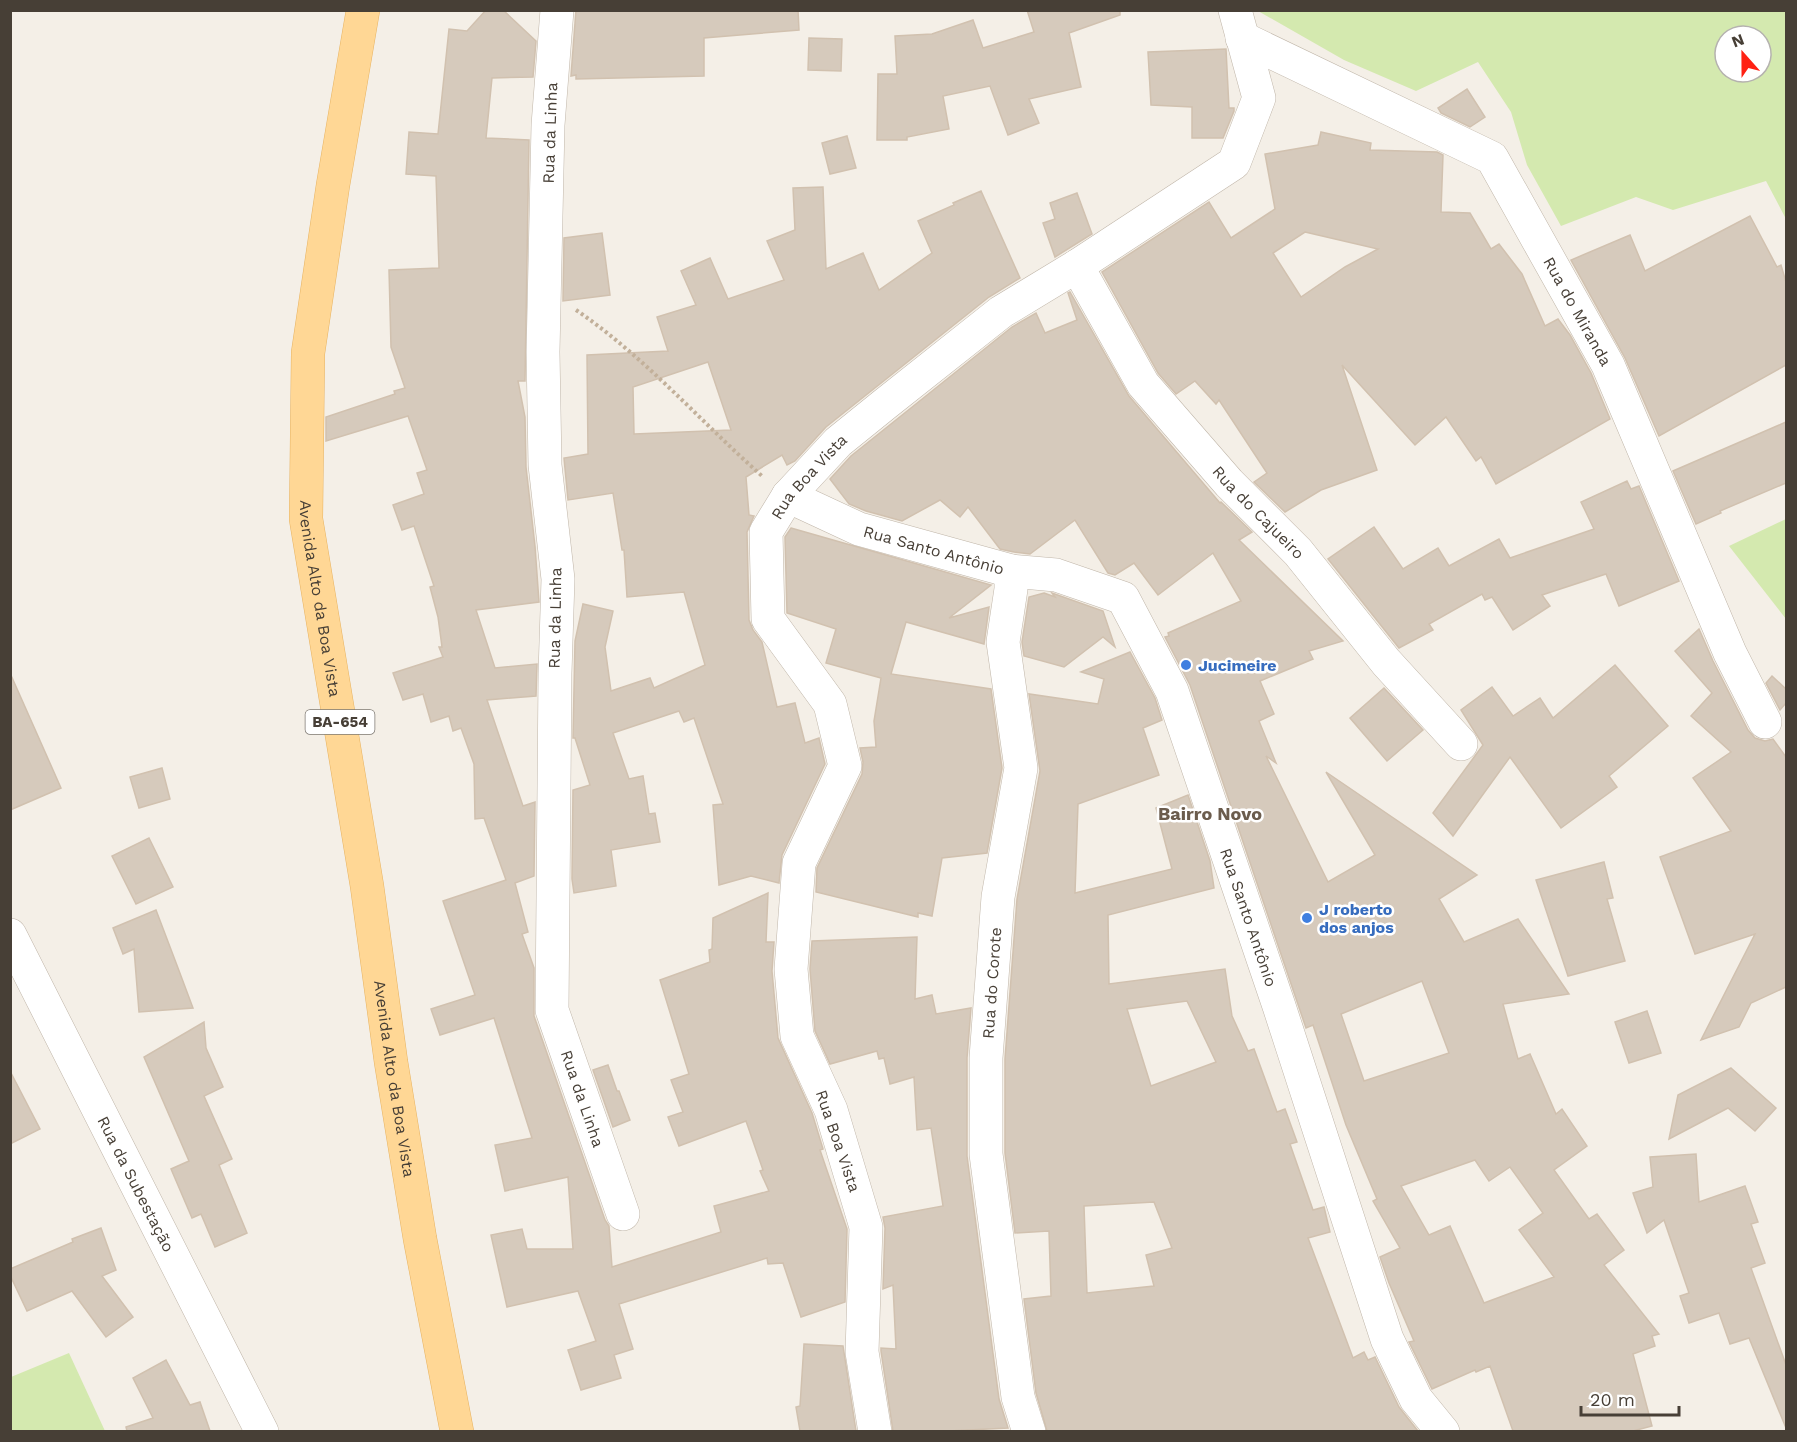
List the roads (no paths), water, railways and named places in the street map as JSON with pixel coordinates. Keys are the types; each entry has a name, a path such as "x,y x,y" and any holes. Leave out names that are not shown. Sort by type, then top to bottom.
{"main road":[{"name":"Avenida Alto da Boa Vista","path":"363,10 333,185 308,353 306,519 367,886 391,1062 420,1239 458,1431"}],"street":[{"name":"Rua da Linha","path":"557,10 548,125 543,352 545,465 558,579 552,1010 623,1214"},
{"name":"Rua Boa Vista","path":"875,1431 862,1352 866,1227 831,1110 797,1036 791,969 799,863 845,766 830,705 768,620 766,532 788,496 838,442 1001,312 1077,266 1234,163 1259,98 1238,24"},
{"name":"Rua do Miranda","path":"1238,24 1492,158 1608,365 1730,652 1765,722"},
{"name":"Rua do Cajueiro","path":"1077,266 1143,384 1229,483 1298,552 1386,662 1461,744"},
{"name":"Rua Santo Antônio","path":"788,496 859,529 1011,571 1056,575 1123,598 1172,691 1266,968 1387,1339 1416,1399 1443,1431"},
{"name":"Rua do Corote","path":"1011,571 1011,589 1003,642 1021,768 999,897 986,1058 986,1154 1018,1397 1029,1431"},
{"name":"Rua da Subestação","path":"10,935 262,1431"}],"place":[{"name":"Jucimeire","path":"1186,665"},
{"name":"J roberto dos anjos","path":"1307,918"}],"district":[{"name":"Bairro Novo","path":"1210,813"}]}
